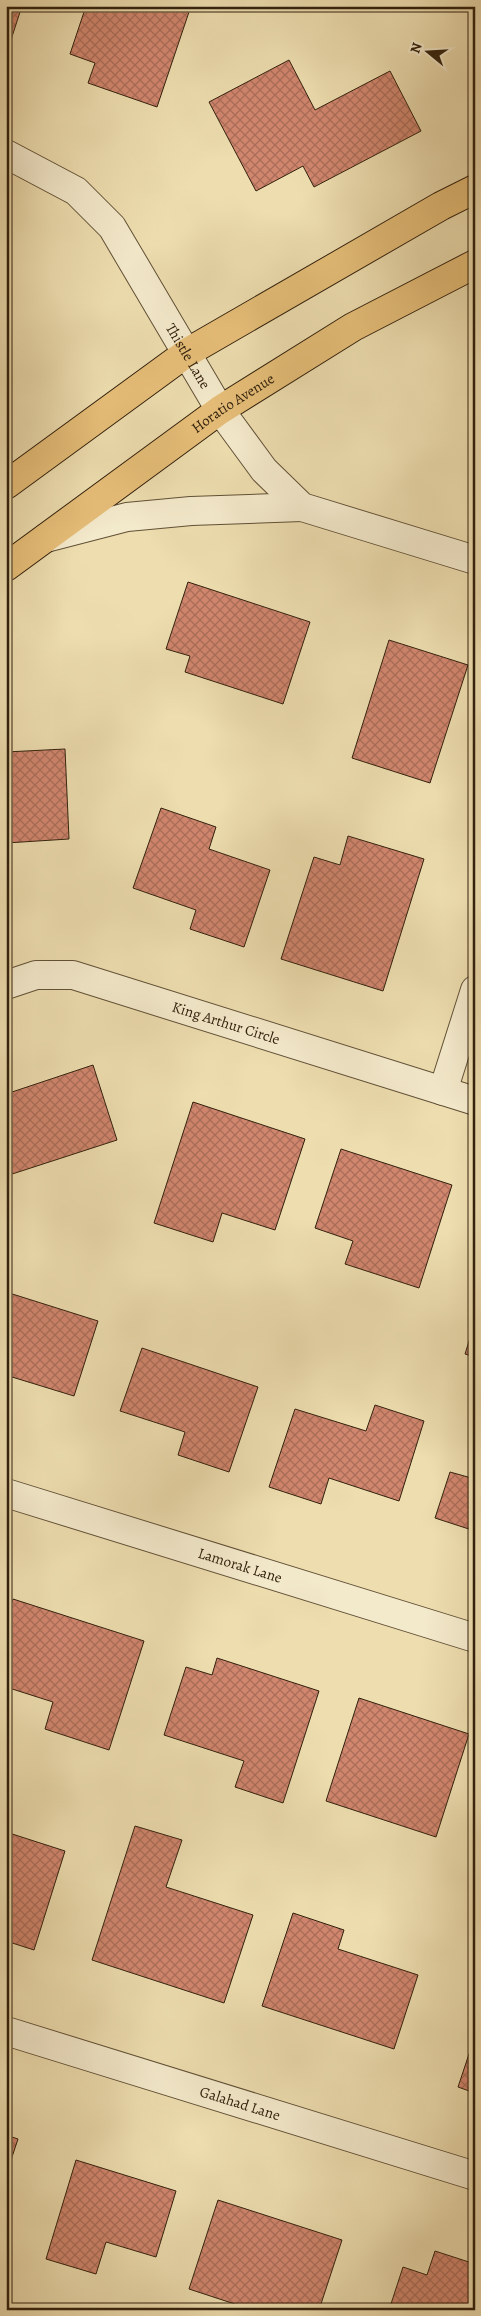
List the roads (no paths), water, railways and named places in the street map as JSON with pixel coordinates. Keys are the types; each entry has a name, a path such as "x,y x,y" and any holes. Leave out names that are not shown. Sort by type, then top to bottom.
{"main road":[{"path":"6,485 188,352 441,206 475,189"},
{"name":"Horatio Avenue","path":"6,567 220,410 353,327 475,264"}],"street":[{"name":"Thistle Lane","path":"6,154 76,191 112,227 188,352 220,410 264,470 302,506 475,560"},
{"path":"41,540 127,516 191,510 302,506"},
{"name":"King Arthur Circle","path":"6,985 36,975 73,974 475,1101"},
{"path":"443,1091 475,990"},
{"name":"Lamorak Lane","path":"6,1493 475,1638"},
{"name":"Galahad Lane","path":"6,2031 475,2176"}]}
